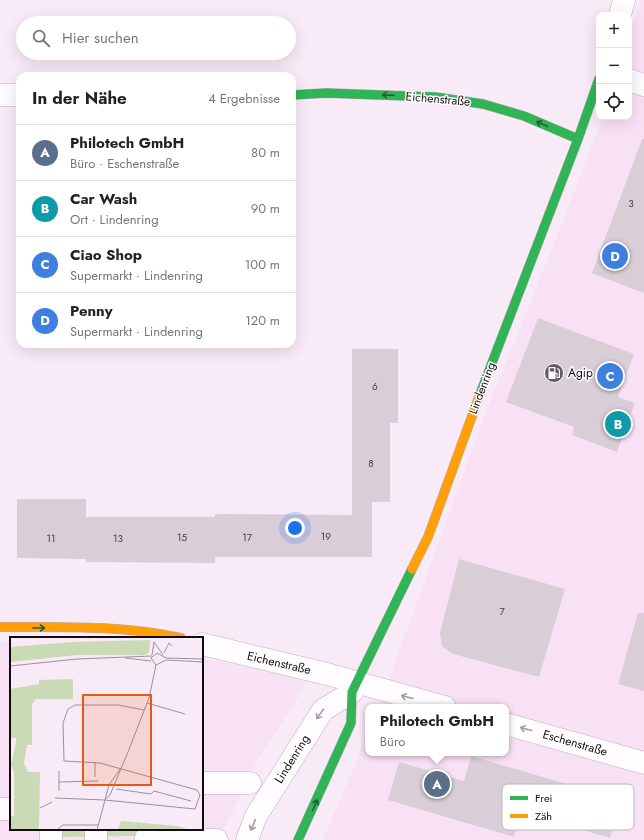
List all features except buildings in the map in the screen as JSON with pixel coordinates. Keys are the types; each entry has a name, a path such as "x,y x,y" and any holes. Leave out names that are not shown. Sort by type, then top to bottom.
{"street":[{"path":"621,12 624,0"},
{"path":"632,81 644,85"},
{"name":"Lindenring","path":"298,840 351,723 354,687 428,537 475,406 578,139 597,84"},
{"name":"Eichenstraße","path":"296,95 326,93 435,97 483,104 524,116 578,139"},
{"path":"0,95 16,95"},
{"path":"0,627 112,633 163,633 177,637"},
{"name":"Eichenstraße","path":"203,644 354,687"},
{"path":"354,687 431,704"},
{"name":"Lindenring","path":"247,840 256,816 322,710 354,687"},
{"name":"Eschenstraße","path":"509,725 644,763"},
{"path":"203,783 250,783"},
{"path":"146,836 217,840"}],"shaded area":[{"path":"641,0 644,0 644,840 323,840 365,740 365,756 509,756 509,704 380,704 487,409 552,249 602,120 632,120 632,27"},
{"path":"0,641 10,641 10,830 203,830 203,658 309,680 257,761 219,840 0,840"}],"green space":[{"path":"57,830 138,830 138,836 57,837"}],"traffic: fast":[{"path":"480,394 578,139 597,84"},
{"path":"296,95 326,93 435,97 483,104 524,116 578,139"},
{"path":"298,840 351,723 352,692 412,569"}],"traffic: slow":[{"path":"412,569 428,537 480,394"},
{"path":"0,627 68,627 113,629 175,637"}],"place":[{"name":"Penny","path":"615,256"},
{"name":"Agip","path":"554,373"},
{"name":"Ciao Shop","path":"610,376"},
{"name":"Car Wash","path":"618,424"},
{"name":"Philotech GmbH","path":"437,784"}]}
